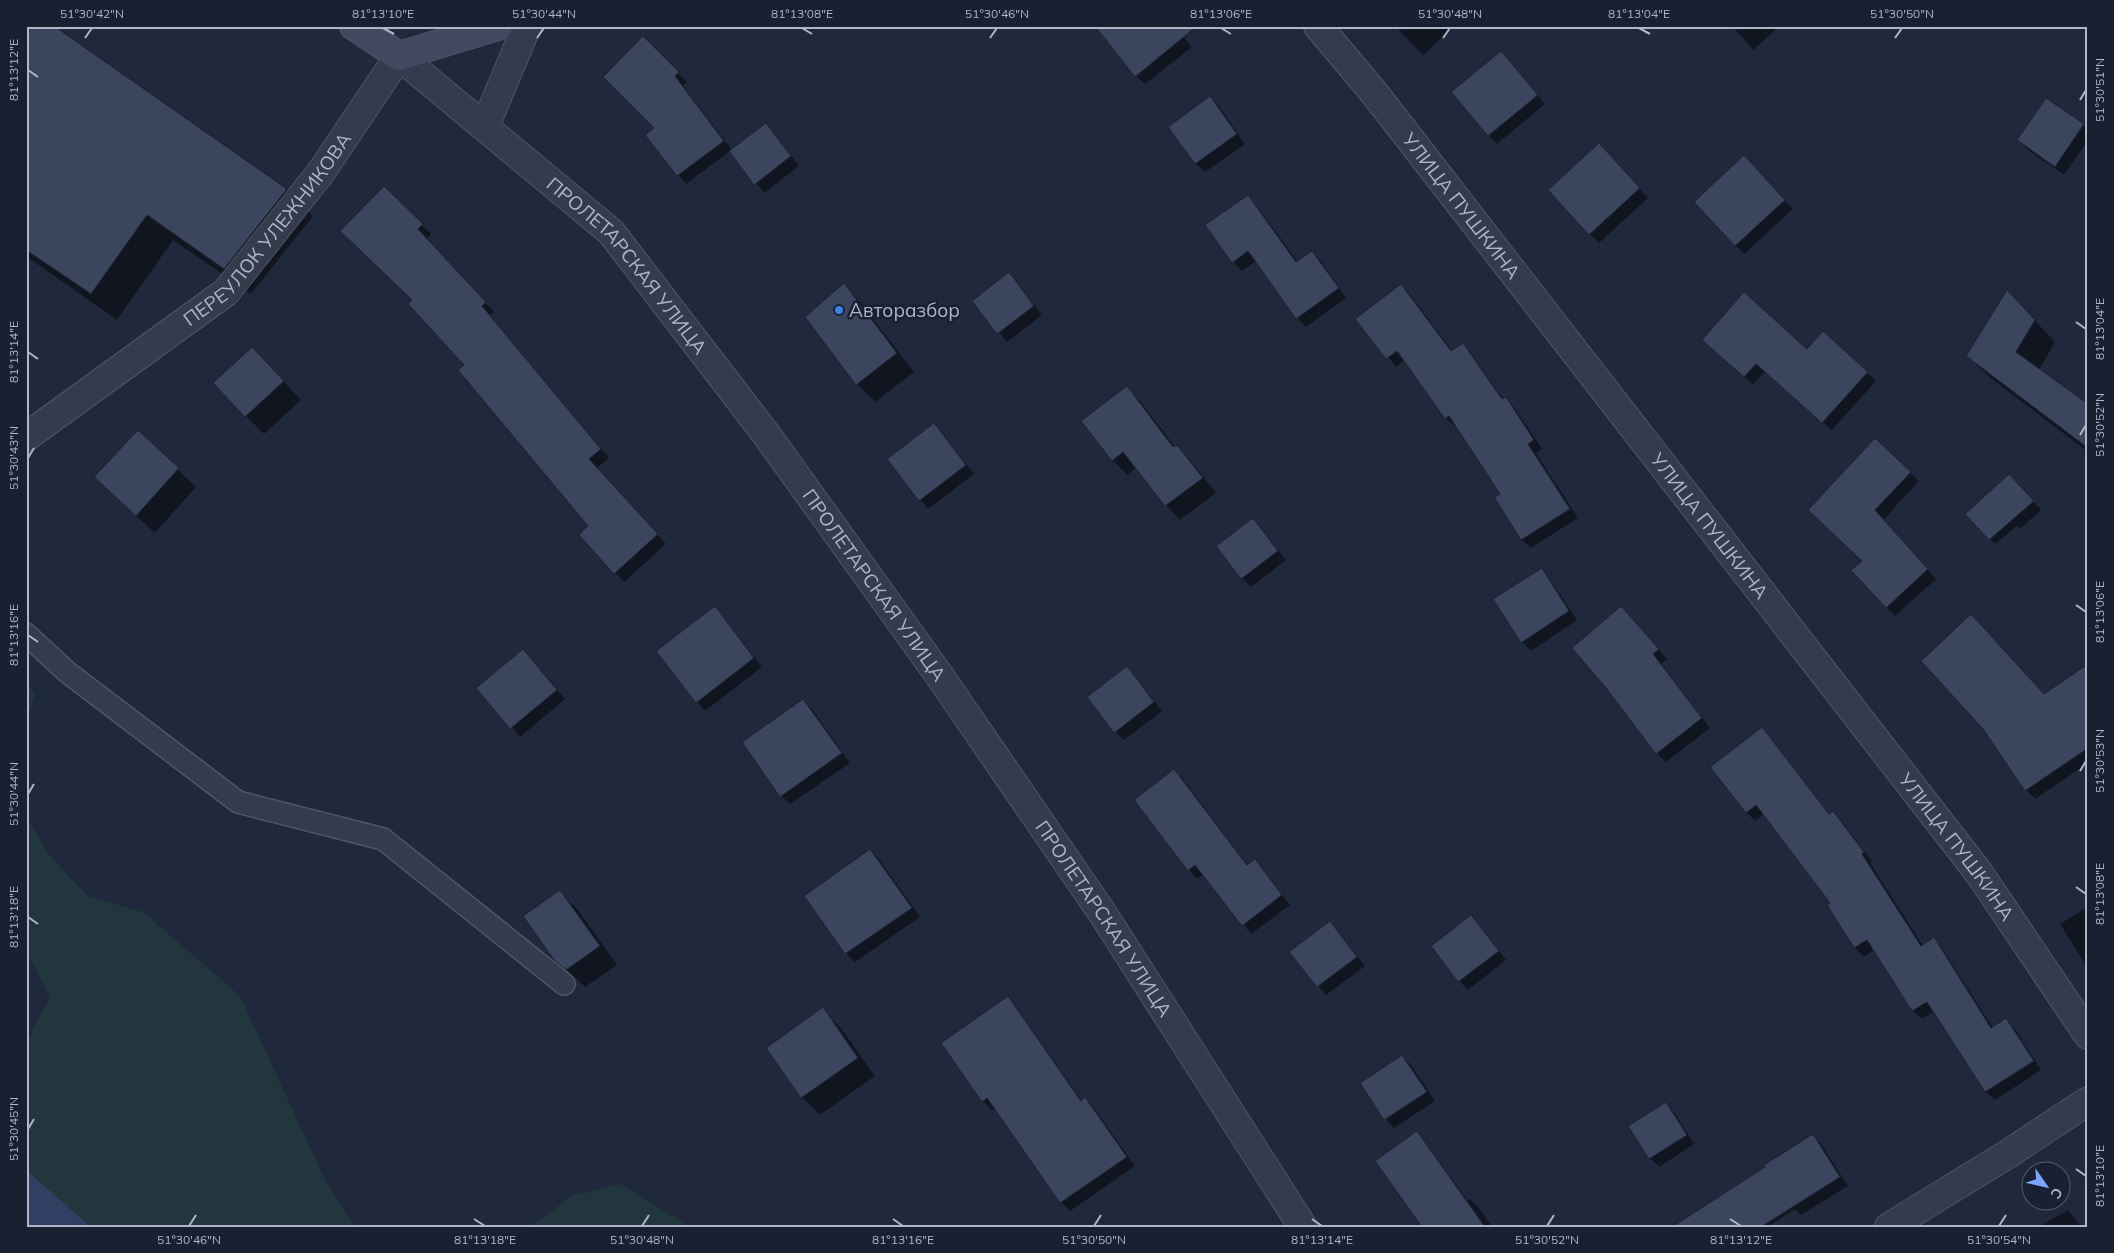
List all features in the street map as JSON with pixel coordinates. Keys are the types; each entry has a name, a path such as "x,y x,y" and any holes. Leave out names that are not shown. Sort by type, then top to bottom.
{"main road":[{"name":"ПРОЛЕТАРСКАЯ УЛИЦА","path":"354,26 399,56"},
{"path":"399,56 498,26"}],"street":[{"path":"485,126 527,26"},
{"name":"УЛИЦА ПУШКИНА","path":"1318,26 1375,94 1979,873 2088,1035"},
{"name":"ПРОЛЕТАРСКАЯ УЛИЦА","path":"399,56 611,232 766,434 939,675 1103,914 1303,1227"},
{"name":"ПЕРЕУЛОК УЛЕЖНИКОВА","path":"26,437 226,292 321,172 399,56"},
{"path":"1889,1227 2008,1154 2088,1101"}],"lane":[{"path":"26,634 67,672 238,802 382,838 564,984"}],"green space":[{"path":"26,681 35,695 26,723"},
{"path":"26,818 51,857 87,896 143,912 240,996 325,1180 355,1227 91,1227 26,1170 26,1044 50,997 26,950"},
{"path":"620,1184 690,1227 531,1227 572,1196"}],"water":[{"path":"26,1170 91,1227 26,1227"}],"building":[{"path":"26,26 54,26 287,189 224,269 147,215 91,294 26,250"},
{"path":"1095,26 1197,26 1135,77"},
{"path":"643,36 679,72 675,76 724,141 677,176 645,135 654,128 603,77"},
{"path":"1501,51 1538,95 1488,136 1451,92"},
{"path":"1210,96 1237,134 1195,164 1168,127"},
{"path":"2046,98 2084,124 2055,167 2017,140"},
{"path":"766,123 791,156 754,185 729,151"},
{"path":"1599,143 1640,188 1589,235 1548,190"},
{"path":"1744,155 1785,200 1735,246 1694,202"},
{"path":"384,186 423,224 418,229 486,302 482,306 601,449 589,459 658,534 614,574 579,535 588,526 458,370 464,365 408,304 412,300 340,231"},
{"path":"1248,195 1296,262 1312,251 1339,288 1296,319 1248,251 1232,263 1205,225"},
{"path":"1009,272 1034,306 997,334 972,301"},
{"path":"844,283 897,353 856,385 805,317"},
{"path":"1401,284 1451,351 1463,343 1502,399 1506,397 1534,440 1528,444 1570,509 1521,540 1494,497 1500,494 1449,416 1445,419 1397,351 1386,359 1355,319"},
{"path":"2007,290 2035,320 2016,352 2088,404 2088,448 1966,356"},
{"path":"1744,292 1807,349 1823,331 1868,372 1822,423 1756,364 1744,377 1702,340"},
{"path":"252,347 284,381 245,417 213,383"},
{"path":"1127,386 1173,447 1177,445 1203,478 1165,506 1123,452 1112,461 1081,421"},
{"path":"934,423 966,465 919,501 887,459"},
{"path":"138,430 179,468 136,516 94,477"},
{"path":"1875,438 1911,472 1875,510 1928,569 1886,608 1851,570 1862,561 1808,510"},
{"path":"2009,474 2034,501 1989,540 1965,514"},
{"path":"1253,518 1278,551 1241,579 1216,546"},
{"path":"1542,568 1569,611 1521,643 1493,599"},
{"path":"715,606 754,658 696,703 656,651"},
{"path":"1621,606 1659,649 1653,654 1702,718 1656,754 1606,688 1572,648"},
{"path":"1971,614 2044,694 2088,664 2088,748 2025,791 1983,729 1921,661"},
{"path":"523,649 557,690 510,729 476,688"},
{"path":"1127,666 1154,702 1114,733 1087,697"},
{"path":"803,699 842,753 780,797 742,742"},
{"path":"1762,727 1829,814 1833,811 1864,852 1862,854 1921,946 1934,937 1991,1028 2006,1018 2034,1061 1985,1092 1927,1002 1912,1011 1867,940 1854,948 1827,905 1830,903 1756,805 1746,813 1710,767"},
{"path":"1174,769 1247,865 1255,859 1282,895 1242,926 1195,865 1188,871 1134,800"},
{"path":"870,849 912,908 845,954 804,896"},
{"path":"560,890 600,946 566,970 554,960 523,916"},
{"path":"1471,915 1499,951 1458,982 1431,946"},
{"path":"1330,921 1357,957 1317,987 1289,952"},
{"path":"1008,996 1081,1101 1085,1097 1127,1157 1060,1203 987,1098 982,1102 941,1043"},
{"path":"823,1007 858,1058 801,1098 766,1048"},
{"path":"1402,1055 1427,1092 1384,1120 1360,1083"},
{"path":"1666,1102 1687,1135 1649,1159 1628,1126"},
{"path":"1417,1131 1485,1227 1422,1227 1375,1161"},
{"path":"1813,1134 1840,1177 1761,1227 1672,1227 1765,1167 1764,1165"}],"place":[{"name":"Авторазбор","path":"839,310"}]}
